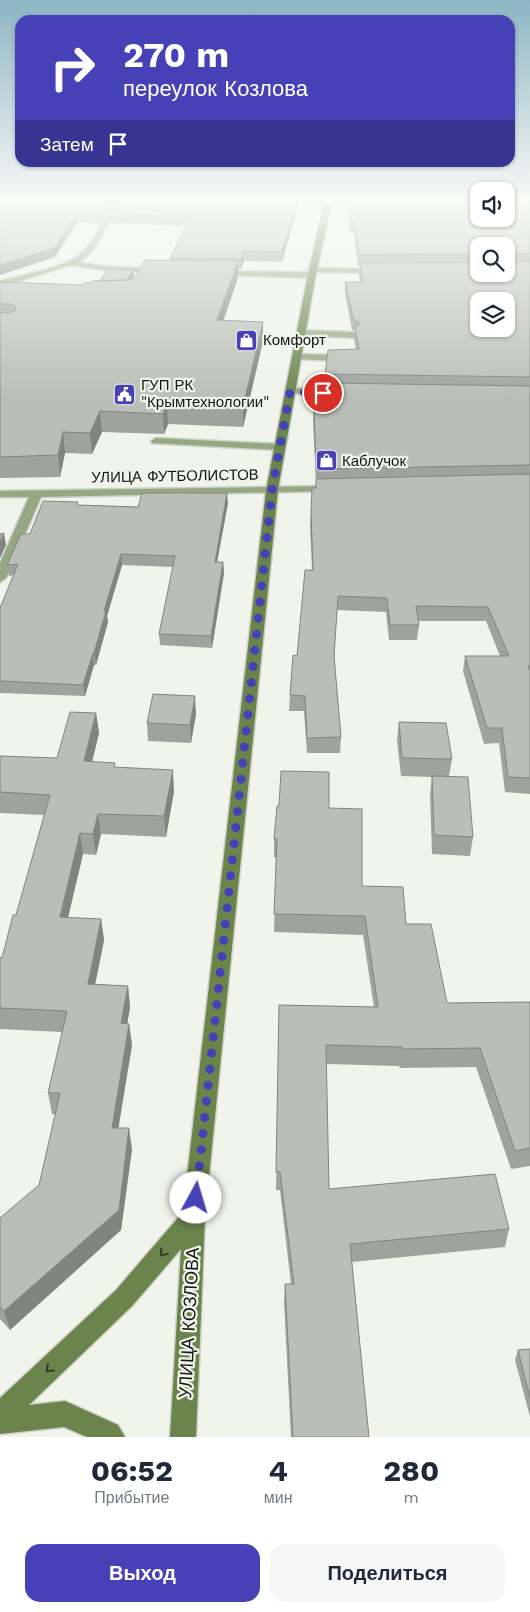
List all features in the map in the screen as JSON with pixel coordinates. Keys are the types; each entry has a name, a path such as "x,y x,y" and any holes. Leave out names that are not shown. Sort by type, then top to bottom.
{"main road":[{"name":"УЛИЦА КОЗЛОВА","path":"183,1437 194,1216 272,490 315,265"},
{"path":"0,1415 124,1298 194,1216"},
{"path":"0,1420 65,1414 112,1437"}],"street":[{"path":"0,284 63,265"},
{"path":"85,265 142,274 164,271"},
{"path":"212,273 313,273 390,270"},
{"path":"301,333 353,335"},
{"path":"297,357 339,358"},
{"path":"290,392 353,393"},
{"path":"156,441 280,447"},
{"name":"УЛИЦА ФУТБОЛИСТОВ","path":"0,494 345,488"},
{"path":"0,578 36,494"}],"building":[{"path":"142,265 237,265 217,320 263,322 243,407 167,404 163,414 100,411 90,433 63,432 58,455 0,457 0,313 10,313 16,310 16,308 11,304 0,304 0,282 83,285 92,281 131,280"},
{"path":"360,265 470,265 470,282 515,282 515,265 530,265 530,377 325,374 328,350 359,349 355,327 360,323 353,318 345,282 363,282"},
{"path":"107,269 133,270 127,280 100,281"},
{"path":"325,383 530,386 530,465 316,469 314,408 322,408"},
{"path":"530,474 530,666 528,666 530,672 530,778 508,777 502,728 487,728 465,656 509,656 488,607 416,606 419,625 390,625 387,598 338,596 334,656 341,737 307,738 305,696 290,695 293,655 297,656 305,570 313,570 311,512 312,488 316,488 316,479"},
{"path":"142,493 227,493 215,562 223,562 211,636 159,634 175,556 121,554 94,653 83,685 0,681 0,608 18,564 7,565 21,534 30,534 43,501 78,502 77,505 138,507"},
{"path":"4,533 0,543 0,534"},
{"path":"153,694 195,696 190,725 147,723"},
{"path":"70,712 96,713 84,761 115,763 114,767 173,770 164,816 98,814 93,834 80,833 60,917 101,919 88,984 128,986 121,1023 129,1024 112,1128 129,1128 119,1210 4,1311 0,1306 0,1218 39,1185 60,1093 48,1093 67,1011 0,1008 0,957 2,958 13,915 16,915 50,795 0,792 0,756 57,758"},
{"path":"399,722 446,723 452,759 402,758"},
{"path":"281,771 329,772 329,808 362,809 362,886 403,887 406,924 431,924 447,1003 530,1002 530,1148 515,1151 480,1048 402,1049 402,1047 326,1045 329,1189 495,1174 509,1229 350,1244 369,1437 293,1437 285,1284 294,1284 280,1172 276,1172 279,1005 378,1007 365,916 274,914 277,839 274,839 277,806 279,806"},
{"path":"432,776 468,777 473,837 434,835"},
{"path":"530,1349 530,1398 518,1350"}],"place":[{"name":"Комфорт","path":"247,340"},
{"name":"ГУП РК \"Крымтехнологии\"","path":"125,394"},
{"name":"Каблучок","path":"326,461"}],"route":[{"path":"196,1198 272,490 290,392 323,393"}]}
